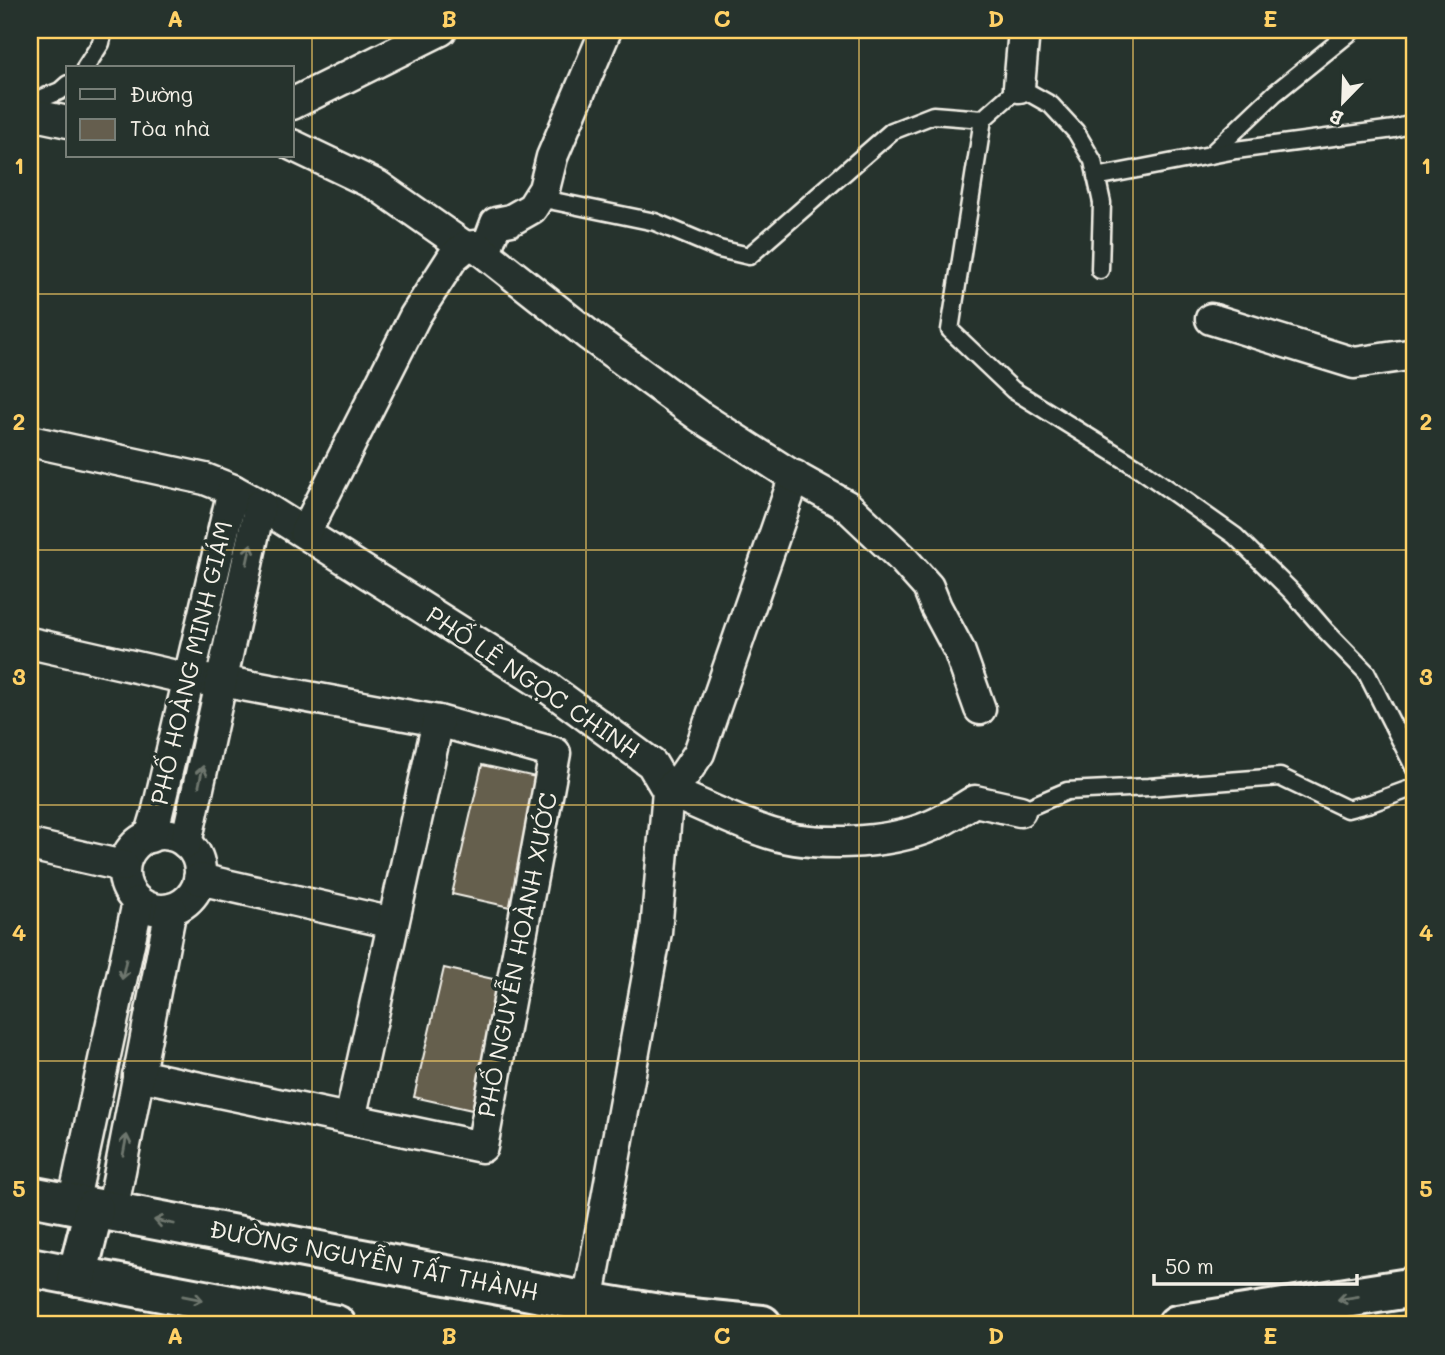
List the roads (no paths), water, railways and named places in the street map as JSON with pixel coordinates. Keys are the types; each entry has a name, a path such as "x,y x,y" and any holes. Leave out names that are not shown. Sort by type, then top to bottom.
{"main road":[{"name":"ĐƯỜNG NGUYỄN TẤT THÀNH","path":"30,1196 588,1301 671,1315 762,1325"},
{"path":"77,1276 93,1208"},
{"path":"30,1266 336,1325"},
{"path":"1193,1324 1415,1287"}],"street":[{"path":"294,103 403,37 441,30"},
{"path":"305,533 415,316 453,257 475,250 496,223 511,219 531,208 539,198 544,189 552,156 606,30"},
{"path":"1018,87 1024,30"},
{"path":"30,114 66,122"},
{"path":"294,146 378,186 475,250 699,416 794,476 848,506 928,587 959,650 980,709"},
{"path":"1211,319 1354,363 1415,354"},
{"name":"PHỐ LÊ NGỌC CHINH","path":"30,441 205,479 233,490 543,684 652,764 668,791"},
{"path":"588,1301 656,932 668,791 684,775 699,753 794,476"},
{"name":"PHỐ HOÀNG MINH GIÁM","path":"150,837 233,490"},
{"name":"PHỐ HOÀNG MINH GIÁM","path":"186,843 260,505"},
{"name":"PHỐ NGUYỄN HOÀNH XƯỚC","path":"30,643 189,678 222,681 438,721 555,753 482,1147 138,1075"},
{"path":"350,1119 438,721"},
{"path":"668,791 764,832 795,839 834,842 901,836 933,825 975,801 1020,811"},
{"path":"156,834 172,835 186,843 197,855 201,871 198,887 189,900 175,909 159,911 144,906 131,896 124,882 123,866 130,851 141,840 156,834"},
{"path":"30,845 123,866"},
{"path":"199,879 393,923"},
{"path":"93,1208 138,902"},
{"path":"93,1208 138,1075 171,909"}],"lane":[{"path":"86,66 101,43 104,30"},
{"path":"1210,156 1275,93 1353,30"},
{"path":"30,103 60,92 66,86"},
{"path":"1100,270 1102,203 1093,161 1076,132 1051,105 1018,87 983,119 950,330 1013,390 1140,469 1235,536 1292,592 1366,672 1415,769"},
{"path":"539,198 655,222 719,249 749,256 892,131 933,115 983,119"},
{"path":"1097,177 1249,149 1394,129 1415,122"},
{"path":"1020,811 1067,790 1279,777 1347,809 1415,787"}]}
